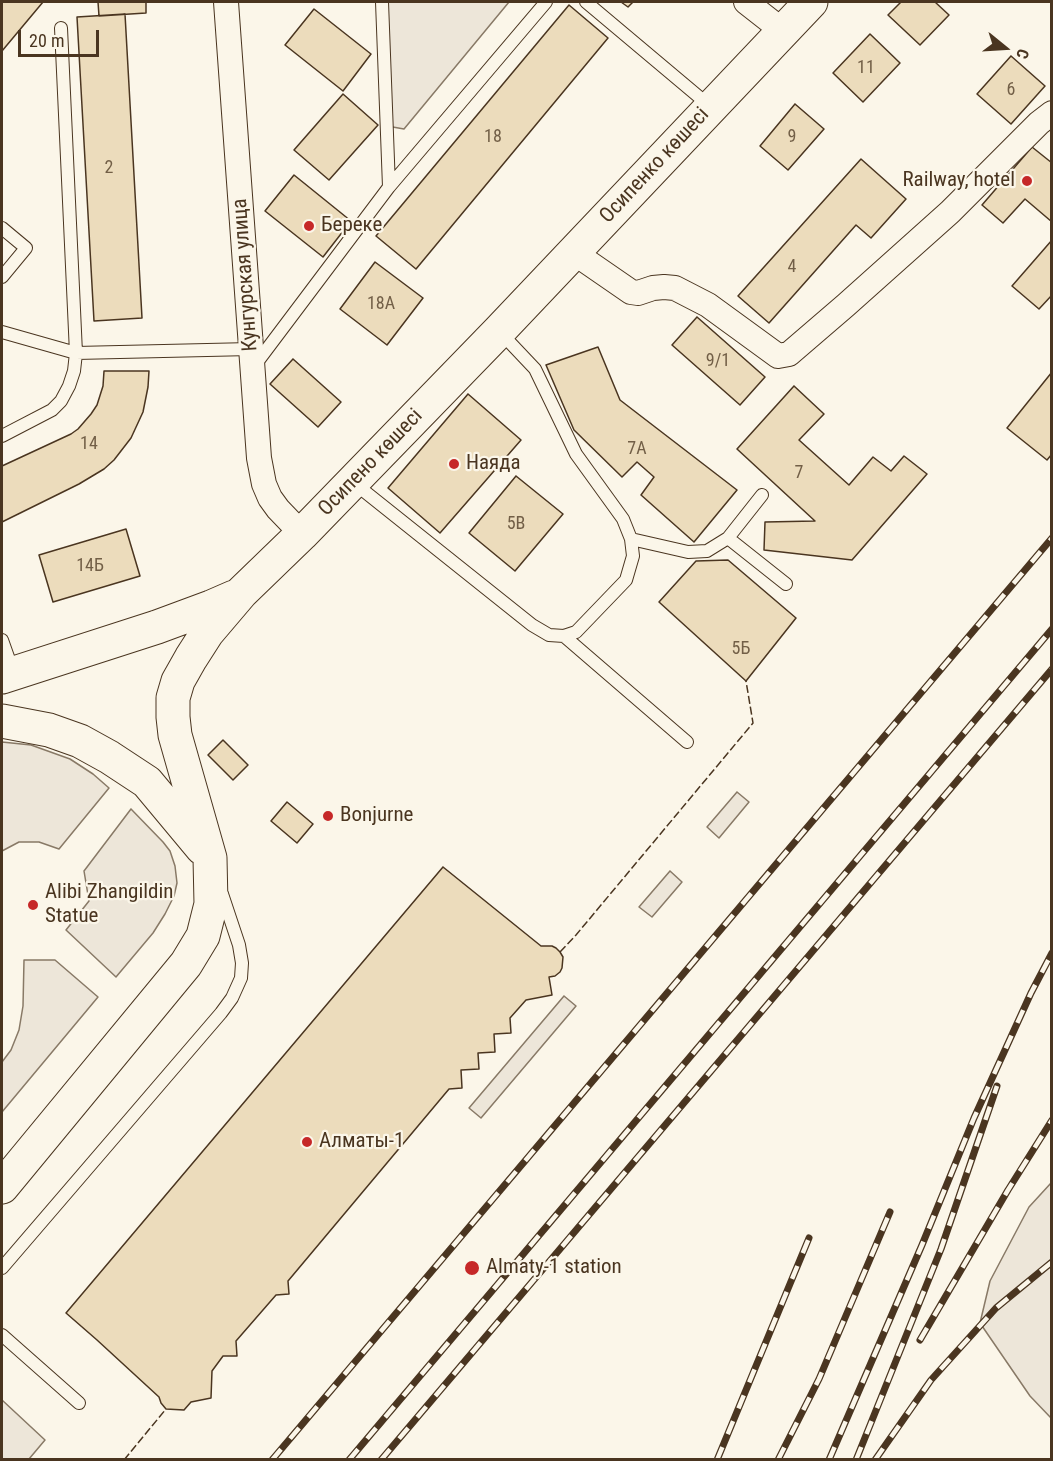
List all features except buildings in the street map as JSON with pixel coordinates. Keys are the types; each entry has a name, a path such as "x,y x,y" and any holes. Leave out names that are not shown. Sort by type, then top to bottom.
{"main road":[{"name":"Осипенко көшесі","path":"499,331 811,2"},
{"name":"Осипено көшесі","path":"241,593 302,534 499,331"},
{"path":"7,675 157,627 211,608 241,593"},
{"path":"2,1187 186,964 203,936 211,904 210,858 175,735 173,698 178,681 207,633 241,593"},
{"path":"2,721 49,730 80,741 140,777 147,782 210,858"}],"street":[{"name":"Кунгурская улица","path":"226,2 259,458 264,484 270,498 302,534"},
{"path":"746,2 783,31"},
{"path":"573,252 632,292 638,293 664,286 675,288 708,305 778,356 784,356 846,305 950,212 1039,123 1052,113"}],"lane":[{"path":"382,2 389,187"},
{"path":"2,332 76,353 252,359 389,187 546,2"},
{"path":"586,2 711,107"},
{"path":"2,436 42,416 62,401 74,371 76,353 61,28"},
{"path":"2,228 26,248 2,277"},
{"path":"353,482 532,625 549,635 564,636 576,632 626,580 633,556 631,539 623,519 576,454 535,369 499,331"},
{"path":"631,539 688,552 707,551 728,537 762,495"},
{"path":"728,537 786,584"},
{"path":"564,636 687,742"},
{"path":"2,640 7,675"},
{"path":"2,1268 232,998 241,978 242,963 239,945 210,858"},
{"path":"2,1335 79,1403"}],"shaded area":[{"path":"382,2 509,2 404,129 387,126"},
{"path":"2,742 31,745 70,759 109,788 59,849 39,842 19,842 2,851"},
{"path":"737,792 749,802 719,838 707,827"},
{"path":"131,809 170,851 177,883 174,896 153,933 116,977 66,930 89,901 84,871"},
{"path":"670,871 682,882 652,917 639,907"},
{"path":"24,960 55,960 98,997 2,1112 2,1062 11,1050 19,1030 23,1006"},
{"path":"564,996 576,1006 481,1118 469,1108"},
{"path":"1051,1183 1051,1418 1030,1396 980,1323 990,1281 1029,1207"},
{"path":"2,1400 45,1440 29,1459 2,1459"}],"railway":[{"path":"272,1460 1052,538"},
{"path":"349,1460 1052,629"},
{"path":"381,1460 1052,669"},
{"path":"829,1460 974,1118 1031,993 1052,953"},
{"path":"856,1460 941,1249 997,1086"},
{"path":"920,1340 1052,1120"},
{"path":"778,1460 819,1379 890,1212"},
{"path":"717,1460 809,1238"},
{"path":"875,1460 931,1380 996,1308 1052,1262"}],"fence":[{"path":"560,952 753,723 746,681"},
{"path":"124,1460 166,1409"}],"place":[{"name":"Railway, hotel","path":"1027,181"},
{"name":"Береке","path":"309,226"},
{"name":"Наяда","path":"454,464"},
{"name":"Bonjurne","path":"328,816"},
{"name":"Alibi Zhangildin Statue","path":"33,905"},
{"name":"Алматы-1","path":"307,1142"},
{"name":"Almaty-1 station","path":"472,1268"}]}
